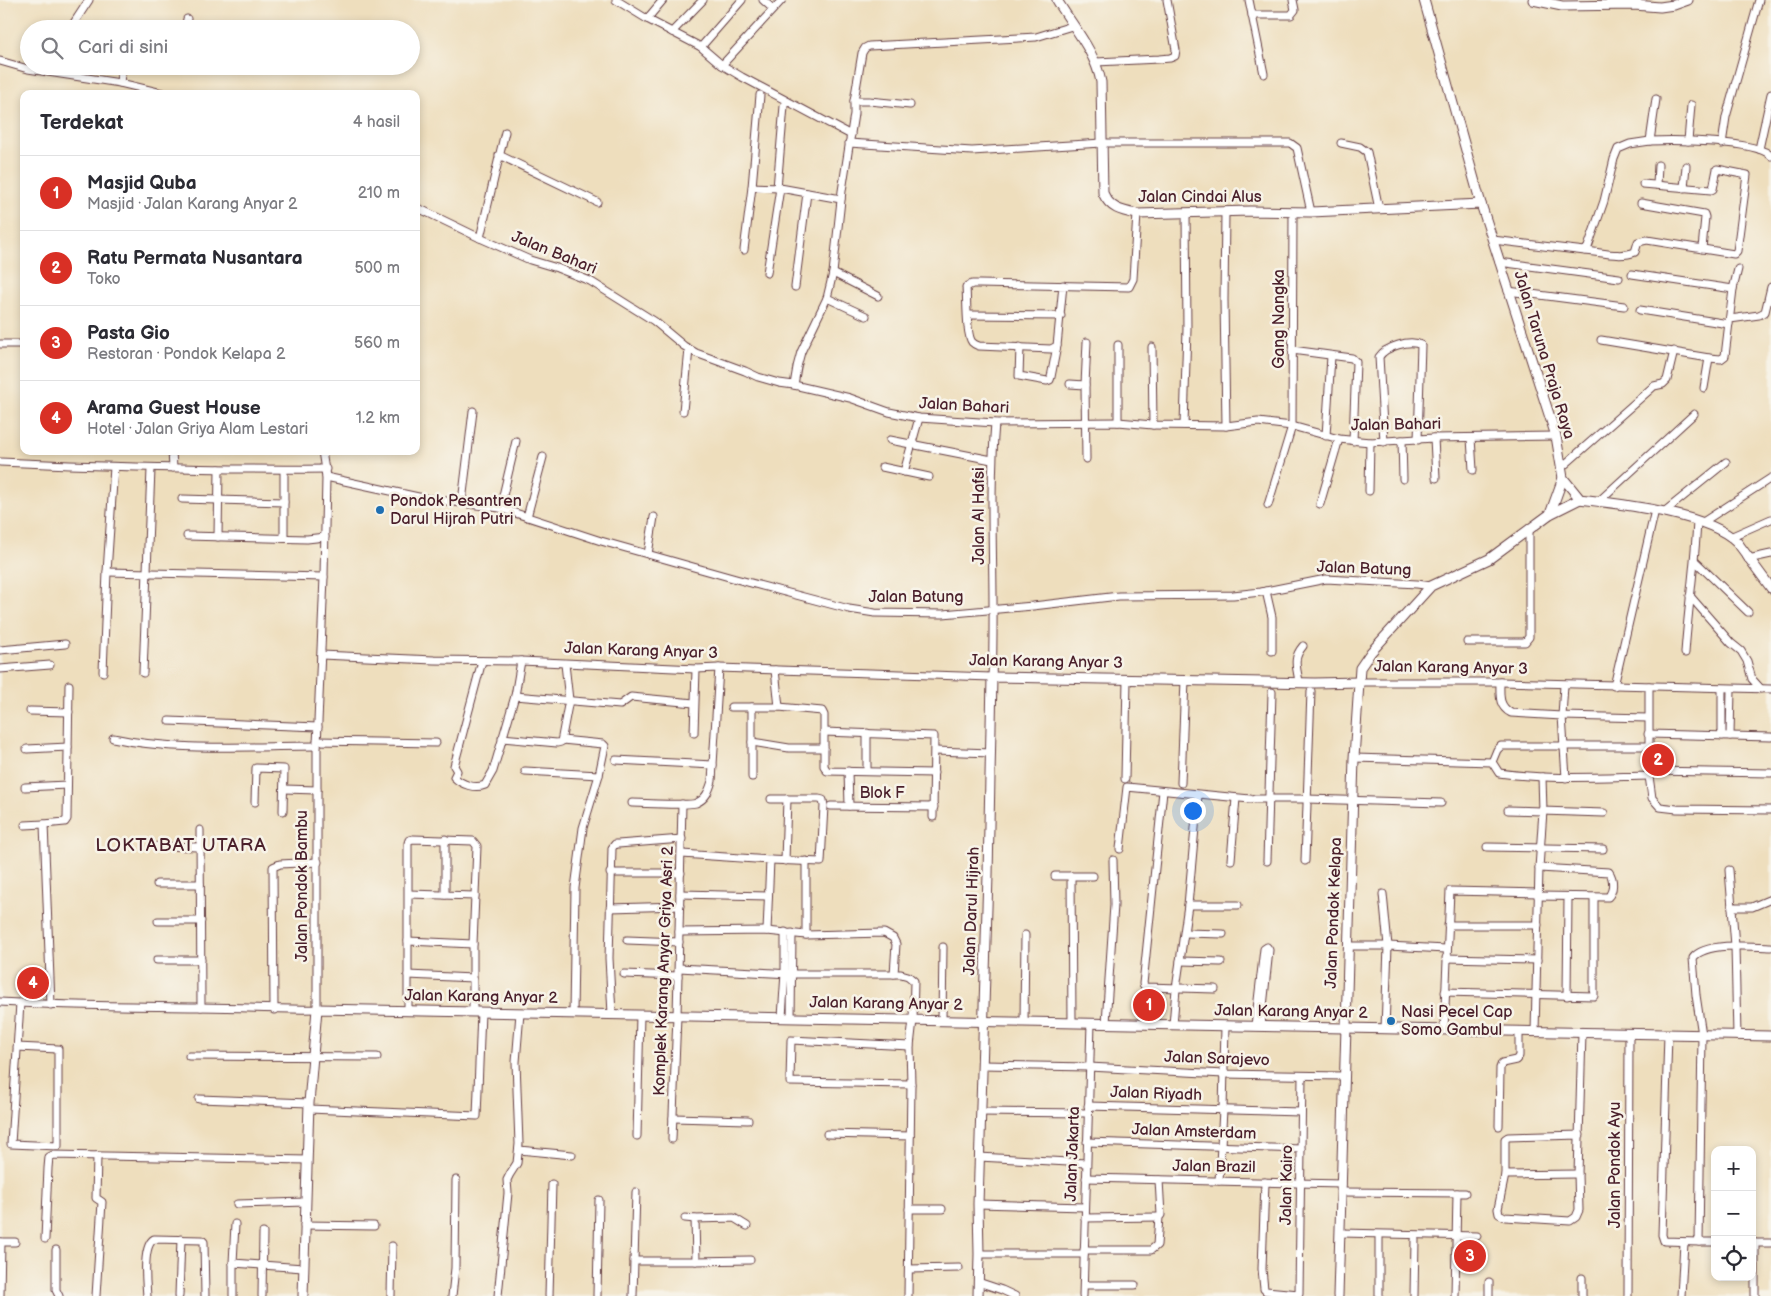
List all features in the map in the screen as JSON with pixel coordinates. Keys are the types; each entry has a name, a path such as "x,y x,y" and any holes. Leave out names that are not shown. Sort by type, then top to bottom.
{"street":[{"path":"76,20 89,0"},
{"path":"616,0 647,19 701,47 722,65 851,134"},
{"path":"647,19 663,0"},
{"path":"672,32 703,0"},
{"path":"701,47 742,0"},
{"path":"763,0 773,9"},
{"path":"722,65 782,0"},
{"name":"Jalan Cindai Alus","path":"1057,0 1096,62 1101,82 1102,182 1106,200 1119,210 1137,214 1250,211 1311,212 1481,204"},
{"path":"1096,62 1170,58 1175,56 1176,50 1167,0"},
{"path":"1249,0 1264,74"},
{"path":"1252,15 1291,15 1295,10 1293,0"},
{"name":"Jalan Taruna Praja Raya","path":"1424,0 1481,204 1556,436 1562,478"},
{"path":"1539,1 1558,5 1614,2 1660,7 1688,0"},
{"path":"1722,144 1726,117 1759,0"},
{"path":"794,385 801,352 827,298 833,273 841,199 854,114 854,101 862,53 865,48 870,46 1036,37 1072,26"},
{"path":"0,61 20,67"},
{"path":"82,75 151,90"},
{"path":"120,82 121,75"},
{"path":"1760,149 1771,94"},
{"path":"744,250 760,95"},
{"path":"1650,141 1656,99"},
{"path":"854,101 910,105"},
{"path":"1688,141 1691,105"},
{"path":"767,273 778,188 784,106"},
{"path":"480,238 505,132"},
{"path":"1585,251 1604,201 1618,149 1630,144 1650,141 1688,141 1760,149 1770,152"},
{"path":"850,142 972,151 1102,143 1290,143 1297,148 1311,212"},
{"path":"1341,143 1360,146 1367,152 1379,209"},
{"path":"499,155 597,202"},
{"path":"1657,185 1658,165"},
{"path":"1684,188 1686,166"},
{"path":"1493,240 1615,254 1633,253 1638,242 1647,240 1734,254 1737,251 1748,176 1717,169 1713,190 1643,184"},
{"path":"752,187 778,188 841,199"},
{"path":"795,287 807,193"},
{"path":"1641,203 1705,215 1702,249"},
{"name":"Jalan Bahari","path":"420,208 530,260 590,281 654,321 689,349 758,377 850,398 889,412 919,418 995,423 1118,422 1153,425 1226,426 1258,422 1292,426 1339,439 1370,442 1434,438 1556,436"},
{"path":"1225,212 1226,426"},
{"name":"Gang Nangka","path":"1268,506 1292,426 1292,212"},
{"path":"1184,425 1187,329 1186,213"},
{"path":"1057,346 1051,349 976,345 970,336 966,287 969,285 1063,285 1129,287 1133,279 1137,214"},
{"path":"1499,262 1619,278"},
{"path":"1601,340 1720,359 1725,356 1733,289 1738,269"},
{"path":"833,273 878,296"},
{"path":"1632,274 1733,289"},
{"path":"1020,347 1019,376 1046,381 1050,380 1057,346 1063,285"},
{"path":"1640,310 1730,321 1763,314 1770,299 1771,287"},
{"path":"1508,291 1624,306"},
{"path":"827,298 866,316"},
{"path":"968,315 1061,316"},
{"path":"1086,459 1085,385 1087,342"},
{"path":"1384,442 1379,357 1383,352 1407,342 1415,342 1421,345 1418,440"},
{"path":"0,344 20,344"},
{"path":"1118,345 1118,422"},
{"path":"1152,347 1153,425"},
{"path":"683,411 689,349"},
{"path":"1292,350 1352,358 1356,362 1353,441"},
{"path":"1561,468 1654,386 1663,384 1667,380 1674,351"},
{"path":"1326,436 1331,356"},
{"path":"1704,388 1709,358"},
{"path":"1070,384 1085,385"},
{"path":"462,502 473,411"},
{"path":"1599,501 1694,414"},
{"path":"904,472 919,418"},
{"name":"Jalan Al Hafsi","path":"992,677 992,460 995,423"},
{"path":"1434,438 1436,478"},
{"path":"1471,438 1473,470"},
{"path":"1320,504 1339,439"},
{"path":"890,440 992,460"},
{"path":"1402,440 1404,479"},
{"path":"500,508 516,441"},
{"path":"1369,491 1370,442"},
{"path":"172,455 173,468"},
{"name":"Jalan Pondok Bambu","path":"303,1296 309,1106 316,1009 317,744 326,473 323,455"},
{"path":"527,517 543,457"},
{"name":"Jalan Batung","path":"0,462 114,467 284,470 326,473 423,498 500,508 648,554 849,609 875,613 943,614 1119,596 1233,596 1326,579 1431,586"},
{"path":"1614,686 1659,511 1726,462"},
{"path":"103,672 114,467"},
{"path":"882,467 929,476"},
{"path":"143,673 151,468"},
{"path":"218,537 219,469"},
{"path":"284,470 284,538"},
{"path":"1550,514 1562,478 1580,498"},
{"path":"1700,522 1771,478"},
{"path":"1431,586 1489,559 1550,514 1580,498 1659,511 1700,522 1737,542 1771,588"},
{"path":"182,499 284,502"},
{"path":"648,554 654,517"},
{"path":"1730,537 1771,519"},
{"path":"1685,653 1690,596 1700,522"},
{"path":"1467,642 1516,643 1525,642 1529,636 1529,530"},
{"path":"187,536 307,539 325,537"},
{"path":"1748,559 1771,554"},
{"path":"1695,561 1748,612"},
{"path":"107,572 324,577"},
{"name":"Jalan Pondok Kelapa","path":"1338,1296 1354,758 1361,664 1431,586"},
{"path":"1266,591 1272,617 1272,651"},
{"path":"1690,596 1731,643 1741,651 1747,661 1752,679 1761,689"},
{"path":"0,650 65,644"},
{"path":"1300,682 1296,658 1297,653 1303,646"},
{"name":"Jalan Karang Anyar 3","path":"320,655 696,669 719,668 992,677 1300,682 1500,682 1771,689"},
{"path":"482,661 454,766 457,771 454,777 458,781 479,787 485,785 493,771 515,696 521,661"},
{"path":"562,740 569,700 565,664"},
{"path":"0,669 50,665"},
{"path":"632,803 693,804 704,798 712,781 719,668"},
{"path":"694,733 696,669"},
{"path":"775,670 779,707"},
{"name":"Jalan Darul Hijrah","path":"978,1296 980,1254 979,1158 992,677"},
{"path":"1125,779 1127,679"},
{"path":"1181,783 1185,680"},
{"path":"1500,682 1500,703 1505,710 1511,713 1648,718"},
{"path":"26,825 66,821 69,685"},
{"path":"1564,685 1562,716 1566,778"},
{"path":"1649,686 1649,773 1652,798 1660,807 1677,810 1771,810"},
{"path":"1722,688 1722,736"},
{"path":"1730,736 1731,689"},
{"path":"1305,861 1311,691"},
{"path":"1267,861 1272,692"},
{"path":"515,696 620,705 630,698 694,703"},
{"path":"731,707 779,707 822,711 824,715 826,770 934,773"},
{"path":"752,707 752,777"},
{"path":"30,712 69,712"},
{"path":"168,721 318,727"},
{"path":"824,732 932,735 935,737 933,817"},
{"path":"867,733 867,770"},
{"path":"1648,734 1771,737"},
{"path":"113,738 139,743 192,746 436,742"},
{"path":"502,738 557,743 562,740 603,744 605,746 600,775 584,828 575,888 573,1014"},
{"path":"752,742 789,748 824,748"},
{"path":"1492,762 1497,750 1501,746 1648,746"},
{"path":"27,749 68,747"},
{"path":"934,751 991,753"},
{"path":"1354,758 1492,762"},
{"path":"616,760 713,765"},
{"path":"1492,762 1499,773 1566,778 1649,773 1771,773"},
{"path":"255,802 256,768 284,769 283,811"},
{"path":"525,771 600,775"},
{"path":"848,771 849,806"},
{"path":"1535,1032 1542,777"},
{"path":"25,787 67,786"},
{"path":"1120,849 1127,787 1252,799 1441,803"},
{"path":"284,789 317,790"},
{"path":"1163,791 1143,984 1145,987 1216,989"},
{"path":"1173,1025 1176,989 1185,933 1198,795"},
{"path":"1231,860 1236,798"},
{"path":"682,854 821,862 824,802 819,799 771,799"},
{"path":"785,861 787,799"},
{"name":"Komplek Karang Anyar Griya Asri 2","path":"672,1139 682,804"},
{"name":"Blok F","path":"830,806 934,807"},
{"path":"1508,810 1604,813"},
{"path":"44,824 50,1005"},
{"path":"200,830 201,1007"},
{"path":"445,839 445,895"},
{"path":"199,1099 477,1116 477,1012 473,978 478,852 476,842 445,839 409,840 408,1011"},
{"path":"612,1014 609,958 612,848 615,844 682,839"},
{"path":"158,846 200,847"},
{"path":"1487,847 1603,849"},
{"path":"766,931 770,860"},
{"path":"1106,1023 1114,905 1113,860"},
{"path":"806,861 806,935"},
{"path":"274,1010 273,867 280,864 318,862"},
{"path":"1444,1030 1450,890 1594,898 1608,897 1611,894 1612,876 1609,872 1539,868"},
{"path":"1729,870 1737,1036"},
{"path":"610,874 681,873"},
{"path":"1055,876 1093,876"},
{"path":"1071,876 1072,1023"},
{"path":"158,884 200,884"},
{"path":"409,894 475,896"},
{"path":"680,894 768,896"},
{"path":"1383,894 1388,946 1385,1029"},
{"path":"1567,996 1568,897"},
{"path":"1445,992 1592,997 1596,994 1594,898"},
{"path":"1732,907 1752,907 1771,899"},
{"path":"1188,905 1238,905"},
{"path":"610,908 680,906"},
{"path":"158,921 201,922"},
{"path":"1448,925 1538,925"},
{"path":"679,932 766,931 806,935 888,935 893,938 896,944 894,974"},
{"path":"787,1017 788,933"},
{"path":"1185,933 1223,934"},
{"path":"1024,1022 1025,935"},
{"path":"627,940 679,942"},
{"path":"408,941 473,944"},
{"path":"1348,946 1446,949"},
{"path":"1699,1242 1702,1035 1693,958 1702,950 1734,946 1771,947"},
{"path":"942,1020 943,947"},
{"path":"1267,947 1268,950 1258,1026 1264,950 1267,947"},
{"path":"1446,958 1537,960"},
{"path":"158,960 201,960"},
{"path":"1180,961 1221,962"},
{"path":"624,974 678,972 894,974 908,976 914,981 910,1046 912,1084 908,1296"},
{"path":"408,975 473,978"},
{"name":"Jalan Karang Anyar 2","path":"0,1002 50,1005 274,1010 316,1009 787,1017 1771,1036"},
{"path":"17,1047 58,1049 58,1146 11,1144 17,1047 20,1003"},
{"path":"498,1296 508,1193 507,1180 517,1163 519,1150 516,1062 520,1013"},
{"path":"637,1136 640,1015"},
{"name":"Jalan Jakarta","path":"1083,1296 1091,1023"},
{"path":"1219,1181 1225,1026"},
{"path":"1499,1126 1500,1068 1502,1063 1516,1060 1519,1056 1519,1031"},
{"path":"1580,1135 1508,1137 1504,1142 1506,1175 1498,1209 1499,1214 1505,1217 1570,1221 1576,1217 1579,1210 1578,1174 1580,1135 1582,1033"},
{"name":"Jalan Pondok Ayu","path":"1628,1296 1629,1033"},
{"path":"1668,1034 1662,1235 1664,1241 1684,1243 1711,1242"},
{"path":"910,1046 791,1040 790,1082 912,1084"},
{"path":"189,1056 377,1057"},
{"name":"Jalan Sarajevo","path":"982,1065 1089,1067 1224,1074 1344,1076"},
{"name":"Jalan Kairo","path":"1281,1294 1299,1294 1302,1076"},
{"name":"Jalan Riyadh","path":"981,1112 1088,1110 1301,1112"},
{"path":"673,1118 748,1120"},
{"path":"827,1134 910,1136"},
{"name":"Jalan Amsterdam","path":"1087,1142 1301,1149"},
{"path":"519,1150 572,1155"},
{"path":"45,1239 49,1157 56,1155 308,1160"},
{"path":"96,1296 102,1202 96,1198 97,1156"},
{"path":"979,1158 1086,1163"},
{"path":"1506,1175 1578,1174"},
{"name":"Jalan Brazil","path":"1086,1178 1301,1183 1342,1188 1465,1193"},
{"path":"452,1296 455,1268 456,1180"},
{"path":"980,1254 1151,1250 1157,1245 1159,1217 1161,1214 1159,1180"},
{"path":"1265,1182 1263,1284 1266,1291 1281,1294"},
{"path":"549,1296 552,1184"},
{"path":"632,1296 636,1192"},
{"path":"1454,1296 1457,1193"},
{"path":"597,1296 599,1200"},
{"path":"237,1204 306,1202"},
{"path":"978,1204 1085,1207"},
{"path":"909,1208 942,1209"},
{"path":"1085,1218 1159,1217"},
{"path":"685,1218 734,1218 747,1226"},
{"path":"695,1219 696,1261"},
{"path":"233,1296 235,1224"},
{"path":"304,1225 374,1226"},
{"path":"262,1296 263,1233"},
{"path":"1341,1233 1477,1236"},
{"path":"1379,1238 1379,1296"},
{"path":"147,1296 146,1261 150,1243 154,1239 181,1239 202,1240 204,1242 204,1296"},
{"path":"179,1296 181,1239"},
{"path":"1414,1296 1415,1240"},
{"path":"0,1296 1,1242 15,1242"},
{"path":"1681,1296 1684,1243"},
{"path":"1756,1243 1771,1243"},
{"path":"391,1296 392,1246"},
{"path":"56,1250 58,1296"},
{"path":"634,1261 750,1260"},
{"path":"233,1264 303,1268"},
{"path":"909,1269 959,1268"},
{"path":"1582,1278 1582,1296"},
{"path":"1755,1281 1755,1296"},
{"path":"978,1282 1015,1296"},
{"path":"1489,1282 1489,1296"},
{"path":"1084,1285 1136,1285"}],"place":[{"name":"Pondok Pesantren Darul Hijrah Putri","path":"380,510"},
{"name":"Ratu Permata Nusantara","path":"1658,760"},
{"name":"Arama Guest House","path":"33,983"},
{"name":"Masjid Quba","path":"1149,1005"},
{"name":"Nasi Pecel Cap Somo Gambul","path":"1391,1021"},
{"name":"Pasta Gio","path":"1470,1256"}],"district":[{"name":"LOKTABAT UTARA","path":"181,845"}]}
